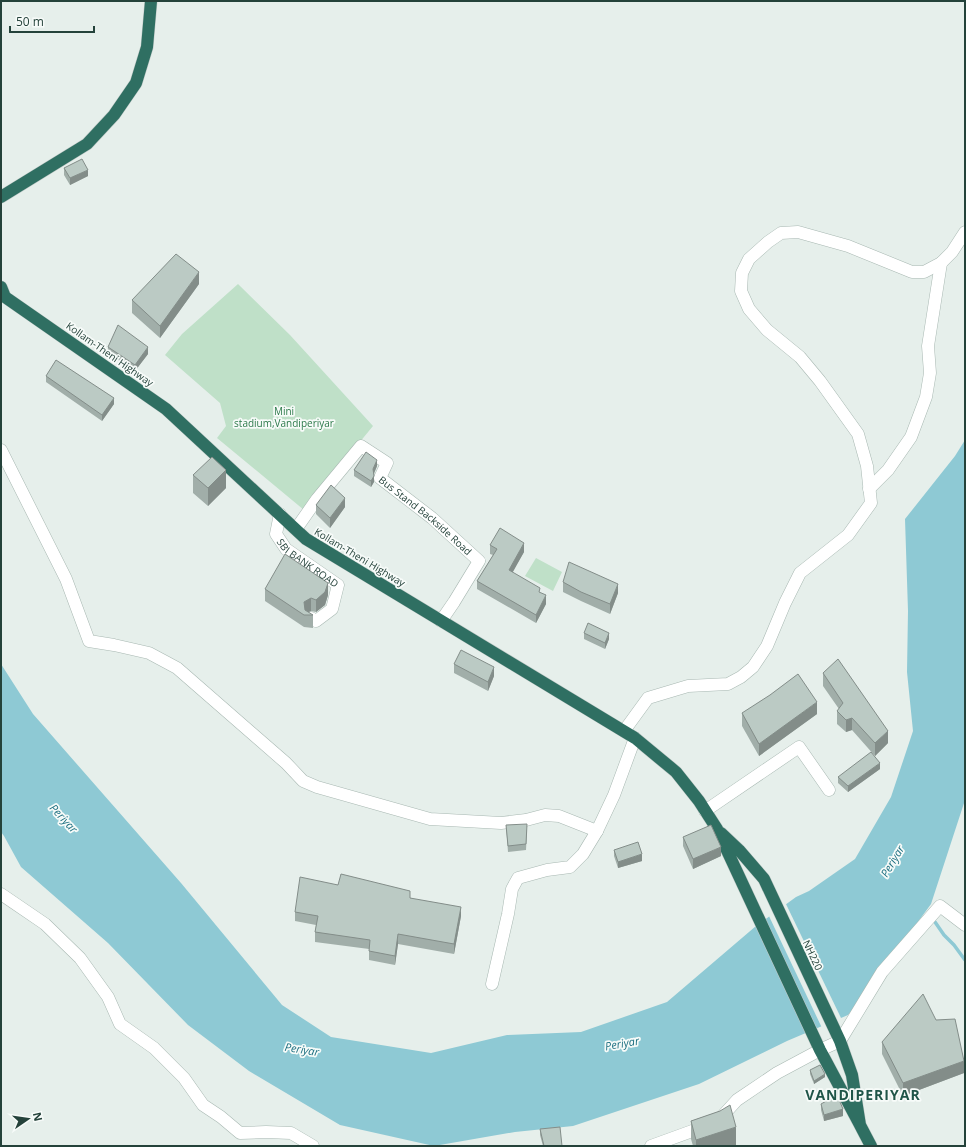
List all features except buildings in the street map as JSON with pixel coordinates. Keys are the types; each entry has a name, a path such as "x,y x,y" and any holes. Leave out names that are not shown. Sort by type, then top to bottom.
{"highway":[{"path":"1,197 87,144 114,115 136,83 147,46 151,1"},
{"name":"Kollam-Theni Highway","path":"1,287 5,296 166,409 306,539 441,620 457,628 635,738 676,772 699,801 717,829"},
{"path":"717,829 820,1050 871,1146"},
{"name":"NH220","path":"717,829 740,850 764,879 840,1041"},
{"path":"840,1041 852,1075 860,1125"}],"street":[{"path":"624,731 648,698 688,686 728,684 753,668 767,646 785,603 800,573 848,536 871,503 866,466 858,434 820,381 800,357 767,330 749,309 741,291 742,273 749,259 780,233 798,232 848,246 912,272 924,272 941,263 952,252 965,232"},
{"path":"869,489 888,470 911,437 926,397 930,373 928,346 941,263"},
{"name":"Bus Stand Backside Road","path":"296,529 317,499 361,446 366,448 387,462 380,478 432,518 479,560 454,602 441,620"},
{"path":"1,450 66,579 89,641 114,644 149,653 177,668 286,763 303,781 317,787 430,819 501,823 526,820 546,815 559,816 597,831"},
{"name":"SBI BANK ROAD","path":"280,514 276,534 286,549 338,586 332,609 316,621 311,618"},
{"path":"492,984 508,914 512,889 518,878 547,870 570,867 583,854 597,831 614,795 635,738"},
{"path":"705,811 799,746 828,790"},
{"path":"1,894 45,924 80,958 108,997 120,1024 154,1048 184,1078 204,1105 240,1133 291,1133 313,1146"},
{"path":"651,1146 717,1122 737,1100 777,1073 840,1041 882,972 940,906 965,925"}],"green space":[{"name":"Mini stadium,Vandiperiyar","path":"238,284 290,335 373,426 304,510 217,438 226,426 220,403 165,355 182,334"},
{"path":"536,558 562,572 553,591 525,576"}],"water":[{"name":"Periyar","path":"965,440 965,800 931,904 863,997 848,1015 787,1041 699,1084 573,1126 515,1132 434,1146 340,1125 249,1071 188,1025 108,943 21,867 1,832 1,664 33,714 181,883 282,1005 331,1037 431,1053 507,1035 581,1032 667,1002 756,926 796,897 809,891 855,859 891,797 913,731 907,672 908,611 905,519 955,456"}],"pier":[{"path":"785,902 842,1020 822,1028 768,914"}],"waterway":[{"path":"935,922 965,960"}],"district":[{"name":"VANDIPERIYAR","path":"863,1094"}]}
